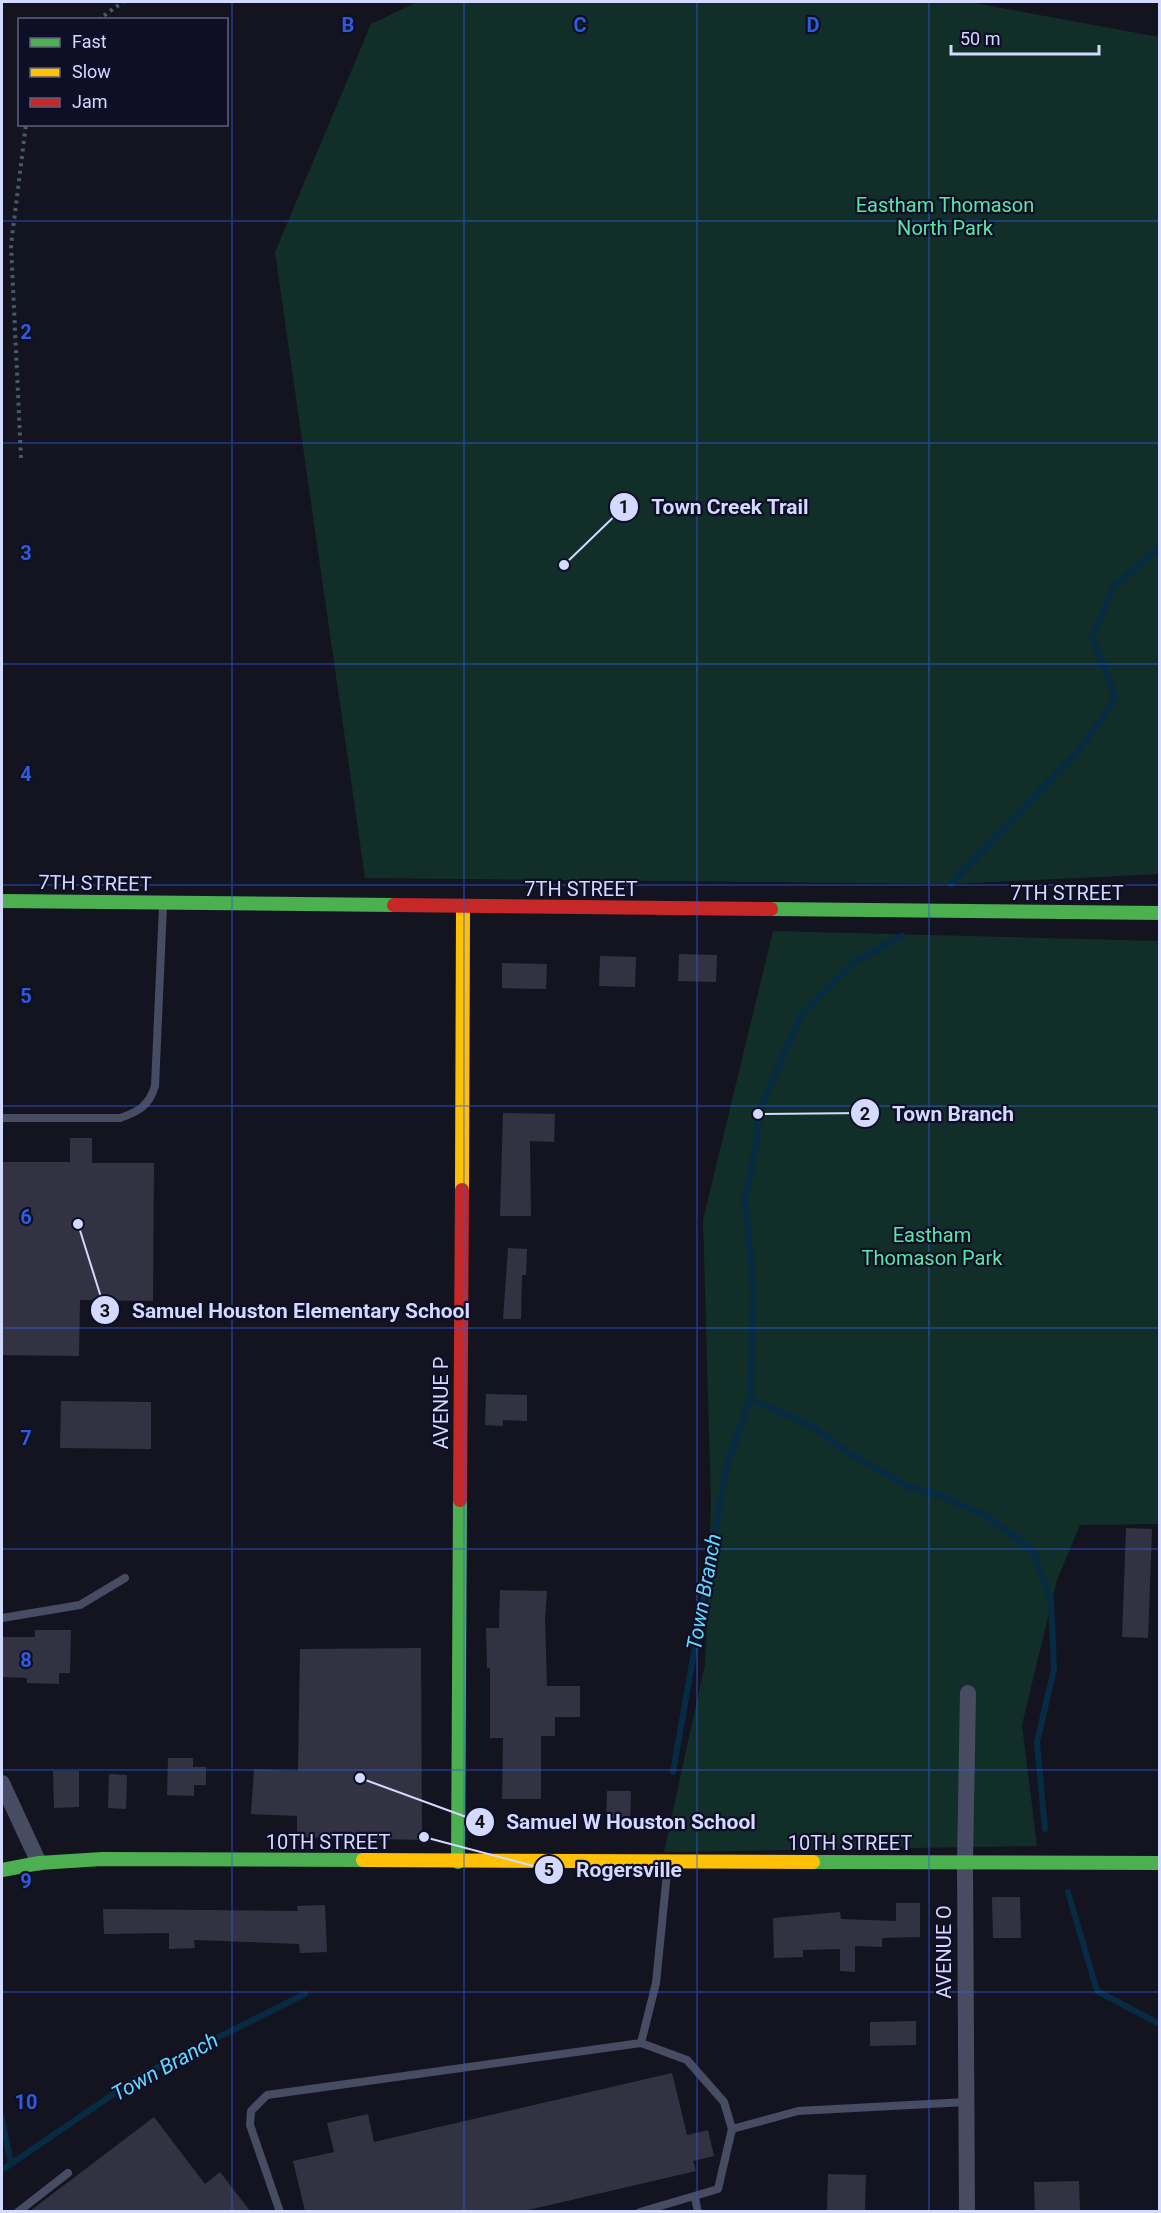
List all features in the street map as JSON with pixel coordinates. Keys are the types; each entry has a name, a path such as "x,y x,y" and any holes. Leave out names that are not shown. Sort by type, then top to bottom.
{"street":[{"name":"7TH STREET","path":"2,901 463,908 1160,913"},
{"name":"AVENUE P","path":"458,1862 463,908"},
{"name":"AVENUE O","path":"966,2211 965,1863 968,1693"},
{"path":"2,1783 39,1863"},
{"name":"10TH STREET","path":"2,1870 39,1863 102,1859 1160,1863"}],"lane":[{"path":"2,1118 120,1118 138,1112 151,1101 155,1086 163,904"},
{"path":"2,1618 80,1605 125,1578"},
{"path":"641,2043 656,1983 669,1862"},
{"path":"280,2211 250,2126 251,2111 267,2095 641,2043 687,2060 724,2102 732,2129 718,2189 695,2198 640,2211"},
{"path":"732,2129 798,2110 966,2102"},
{"path":"18,2211 68,2173"},
{"path":"695,2198 698,2211"}],"path":[{"path":"101,18 123,2"},
{"path":"21,458 11,245 26,126"}],"green space":[{"name":"Eastham Thomason North Park","path":"417,2 969,2 1159,37 1159,874 951,884 365,878 275,252 371,24"},
{"name":"Eastham Thomason Park","path":"773,931 1159,941 1159,1524 1080,1525 1057,1580 1022,1725 1037,1846 664,1852 705,1664 711,1504 703,1220"}],"building":[{"path":"679,954 717,955 716,982 678,981"},
{"path":"600,956 636,957 635,987 599,986"},
{"path":"502,963 547,964 546,989 502,988"},
{"path":"503,1113 555,1114 554,1142 530,1141 531,1216 500,1216"},
{"path":"70,1138 92,1138 92,1163 154,1163 153,1301 80,1300 79,1356 2,1355 2,1162 70,1162"},
{"path":"508,1248 527,1249 526,1275 522,1275 521,1319 503,1319"},
{"path":"486,1394 527,1395 527,1421 503,1420 503,1426 485,1425"},
{"path":"61,1401 151,1402 151,1449 60,1448"},
{"path":"1126,1528 1152,1529 1148,1638 1122,1637"},
{"path":"500,1590 547,1591 545,1619 547,1686 580,1686 580,1717 555,1717 555,1736 541,1736 541,1799 502,1799 503,1738 490,1738 490,1668 487,1668 486,1628 499,1628"},
{"path":"35,1630 71,1630 70,1673 59,1673 59,1684 27,1683 27,1678 2,1677 2,1637 35,1637"},
{"path":"421,1648 422,1840 297,1837 297,1816 251,1814 254,1769 298,1771 300,1649"},
{"path":"168,1758 193,1758 193,1767 206,1767 206,1785 194,1785 194,1796 167,1795"},
{"path":"53,1771 79,1771 79,1807 54,1808"},
{"path":"109,1774 127,1775 126,1809 108,1808"},
{"path":"607,1791 631,1791 630,1822 606,1822"},
{"path":"992,1897 1020,1897 1021,1938 993,1938"},
{"path":"896,1903 920,1903 920,1937 882,1938 882,1947 855,1946 855,1972 840,1971 840,1949 803,1950 803,1957 774,1958 773,1918 840,1912 841,1919 896,1921"},
{"path":"325,1905 327,1952 300,1953 299,1944 194,1940 195,1948 169,1949 169,1933 104,1934 103,1909 298,1911 297,1906"},
{"path":"916,2021 916,2045 870,2046 870,2022"},
{"path":"672,2073 687,2135 708,2130 714,2156 693,2161 696,2171 524,2211 305,2211 293,2161 334,2152 327,2123 368,2114 374,2142"},
{"path":"154,2117 205,2184 220,2172 250,2211 30,2211"},
{"path":"828,2174 866,2175 865,2211 827,2211"},
{"path":"1079,2181 1080,2211 1035,2211 1034,2182"}],"waterway":[{"name":"Town Branch","path":"951,884 1081,748 1116,698 1092,637 1114,586 1160,547"},
{"name":"Town Branch","path":"673,1772 727,1464 750,1399 754,1292 745,1200 757,1140 758,1114 801,1015 854,962 902,936"},
{"path":"750,1399 814,1427 853,1456 907,1486 940,1495 988,1517 1033,1551 1051,1600 1054,1669 1037,1742 1045,1829"},
{"path":"1068,1892 1097,1991 1160,2024"},
{"name":"Town Branch","path":"2,2170 140,2076 305,1994"},
{"path":"2,2118 11,2164"}],"traffic: fast":[{"path":"2,901 394,905"},
{"path":"771,909 1160,913"},
{"path":"458,1862 460,1500"},
{"path":"2,1870 39,1863 102,1859 363,1860"},
{"path":"813,1862 1160,1863"}],"traffic: slow":[{"path":"462,1190 463,908"},
{"path":"363,1860 813,1862"}],"traffic: jam":[{"path":"394,905 771,909"},
{"path":"460,1500 462,1190"}],"place":[{"name":"Town Creek Trail","path":"564,565"},
{"name":"Town Branch","path":"758,1114"},
{"name":"Samuel Houston Elementary School","path":"78,1224"},
{"name":"Samuel W Houston School","path":"360,1778"},
{"name":"Rogersville","path":"424,1837"}]}
